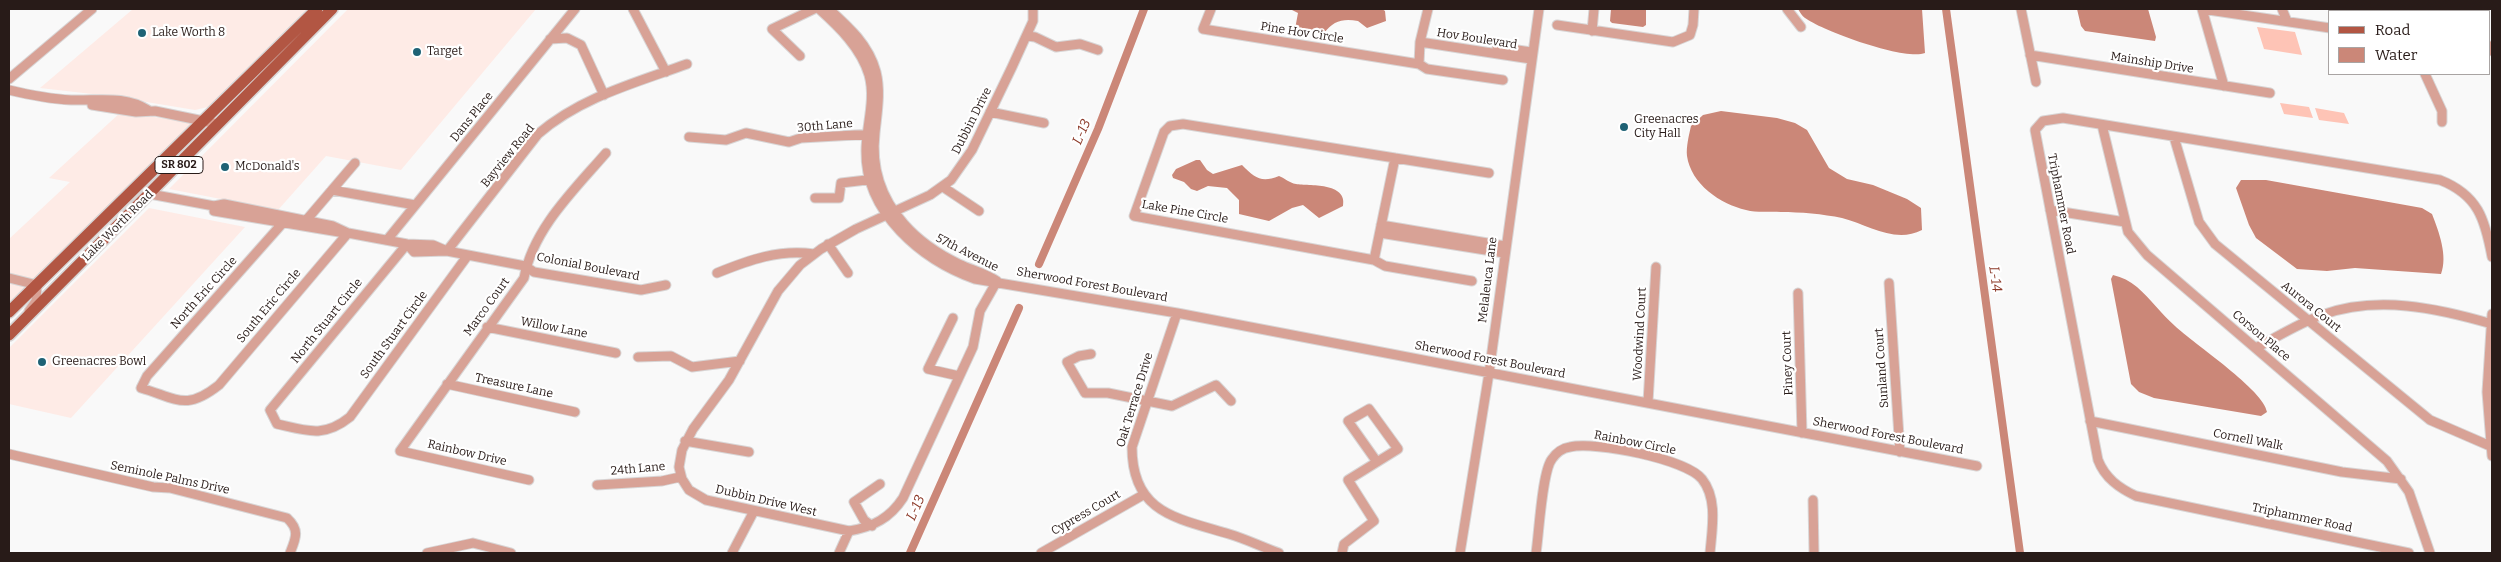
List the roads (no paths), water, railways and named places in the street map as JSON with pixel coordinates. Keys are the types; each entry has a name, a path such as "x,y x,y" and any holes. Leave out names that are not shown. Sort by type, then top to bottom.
{"main road":[{"name":"Lake Worth Road","path":"9,312 317,9"},
{"path":"294,48 300,35 326,9"},
{"name":"Lake Worth Road","path":"9,334 332,9"}],"street":[{"path":"9,79 92,9"},
{"name":"Dans Place","path":"387,240 575,9"},
{"path":"633,9 666,72"},
{"path":"800,56 772,29 814,9"},
{"name":"57th Avenue","path":"819,9 848,36 865,64 871,95 871,134"},
{"name":"57th Avenue","path":"829,9 859,38 872,62 879,88 866,161 889,213 909,241 940,263 986,282 997,281"},
{"name":"Dubbin Drive","path":"889,213 926,198 943,187 961,168 1027,36 1033,21 1033,9"},
{"name":"Pine Hov Circle","path":"1211,9 1204,29 1419,64 1427,68 1503,80"},
{"path":"1419,64 1421,39 1428,9"},
{"name":"Melaleuca Lane","path":"1460,553 1489,373 1504,249 1539,9"},
{"path":"1592,31 1594,9"},
{"path":"1557,25 1664,42 1681,41 1690,36 1693,30 1694,9"},
{"path":"1787,9 1801,27"},
{"path":"2021,9 2036,82"},
{"path":"2224,86 2202,9 2328,28"},
{"path":"2282,9 2287,21"},
{"path":"1027,36 1034,37 1056,47 1068,48 1080,44 1098,50"},
{"path":"550,39 567,38 581,45 604,95"},
{"name":"Hov Boulevard","path":"1421,39 1531,56"},
{"name":"Mainship Drive","path":"2030,55 2270,93"},
{"name":"Bayview Road","path":"447,251 541,131 570,110 604,95 687,64"},
{"path":"2426,75 2442,111 2442,122"},
{"path":"9,90 44,97 92,100 92,105 102,108 136,112 148,110 218,124"},
{"path":"990,112 1044,123"},
{"name":"Triphammer Road","path":"2409,553 2129,493 2116,486 2102,470 2090,421 2035,134 2036,127 2040,122 2053,118 2446,182 2463,191 2475,203 2486,230 2492,257"},
{"name":"Lake Pine Circle","path":"1472,281 1386,266 1374,260 1134,216 1164,132 1177,124 1489,173"},
{"name":"Corson Place","path":"2102,125 2125,222 2132,239 2147,255 2374,450 2401,479 2416,505 2430,553"},
{"name":"30th Lane","path":"689,137 726,140 746,133 789,142 801,138 871,134"},
{"name":"Aurora Court","path":"2174,137 2199,222 2206,235 2430,420 2491,451"},
{"name":"Marco Court","path":"400,451 524,278 524,266 550,220 606,153"},
{"path":"1374,260 1395,158"},
{"path":"303,224 355,163"},
{"path":"815,198 839,198 841,183 874,179"},
{"path":"943,187 979,212"},
{"path":"332,190 415,205"},
{"path":"150,194 214,206 214,211 285,221"},
{"path":"2050,210 2125,222"},
{"path":"680,476 679,458 686,441 713,404 740,361 773,296 787,278 828,244 889,213"},
{"name":"Colonial Boulevard","path":"285,221 303,224 335,234 348,233 407,244 414,252 437,253 447,251 524,266 534,272 641,290 666,285"},
{"name":"North Eric Circle","path":"208,393 202,398 187,402 141,388 147,376 285,221"},
{"path":"1380,229 1504,249"},
{"name":"South Eric Circle","path":"208,393 219,385 348,233"},
{"name":"North Stuart Circle","path":"338,428 326,433 277,424 271,416 270,410 407,244"},
{"path":"828,244 848,273"},
{"path":"717,273 761,255 805,252 814,254"},
{"name":"South Stuart Circle","path":"338,428 350,417 468,255"},
{"name":"Woodwind Court","path":"1648,402 1656,267"},
{"path":"9,278 37,284 36,300 24,320"},
{"name":"Sherwood Forest Boulevard","path":"997,281 1648,402 1977,466"},
{"name":"Dubbin Drive West","path":"680,476 690,492 700,498 849,531 872,526 887,518 900,504 974,341 980,311 997,281"},
{"name":"Sunland Court","path":"1889,283 1900,452"},
{"name":"Piney Court","path":"1798,293 1802,433"},
{"path":"2256,348 2308,321 2351,308 2392,305 2445,311 2492,324"},
{"name":"Oak Terrace Drive","path":"1176,313 1147,400 1131,457 1134,478 1143,495 1152,504 1173,516 1279,553"},
{"path":"2491,451 2487,392 2492,314"},
{"path":"953,318 928,369 959,376"},
{"name":"Willow Lane","path":"488,327 616,353"},
{"path":"1091,354 1079,356 1067,362 1085,393 1108,393 1172,406 1216,385 1231,401"},
{"path":"638,357 671,356 692,367 740,361"},
{"name":"Treasure Lane","path":"448,384 574,412"},
{"path":"1342,553 1344,544 1374,520 1348,480 1398,449 1369,409 1348,422 1377,462"},
{"name":"Cornell Walk","path":"2090,421 2342,472 2401,479"},
{"path":"686,441 749,452"},
{"name":"Rainbow Circle","path":"1536,553 1548,465 1554,456 1563,449 1581,446 1674,463 1687,467 1698,475 1707,485 1711,496 1710,553"},
{"name":"Rainbow Drive","path":"400,451 528,480"},
{"name":"Seminole Palms Drive","path":"9,454 153,487 170,488 287,518 295,525 297,536 290,553"},
{"name":"24th Lane","path":"598,485 662,482 680,476"},
{"path":"872,526 864,520 854,502 880,484"},
{"name":"Cypress Court","path":"1041,553 1143,495"},
{"path":"1813,500 1814,553"},
{"path":"732,553 754,511"},
{"path":"839,553 849,531"},
{"path":"428,553 473,544 511,553"}],"water":[{"path":"1290,9 1382,9 1385,11 1386,21 1367,28 1358,21 1343,20 1335,23 1324,33 1295,29 1298,13"},
{"path":"1611,9 1646,9 1646,25 1643,27 1612,23 1610,21"},
{"path":"1798,9 1922,9 1925,53 1900,53 1846,37 1815,24 1804,17"},
{"path":"2077,9 2148,9 2156,37 2155,41 2085,31 2081,26"},
{"path":"1721,111 1777,118 1795,123 1807,130 1829,168 1847,179 1873,185 1907,199 1921,208 1922,230 1912,234 1892,234 1842,218 1819,214 1750,211 1717,198 1694,175 1687,156 1687,149 1691,126 1703,115"},
{"path":"1200,160 1207,170 1213,174 1242,165 1259,178 1267,179 1279,176 1302,185 1333,189 1343,198 1343,206 1319,218 1303,205 1292,208 1269,221 1239,214 1239,200 1227,188 1208,186 1197,191 1191,189 1184,182 1173,178 1172,175 1176,169"},
{"path":"2241,180 2266,180 2422,208 2432,214 2440,236 2444,260 2441,274 2355,268 2327,271 2297,269 2256,238 2249,225 2236,188"},
{"path":"2113,275 2137,287 2184,334 2242,380 2263,403 2267,412 2261,416 2154,398 2139,392 2131,384 2111,279"}],"waterway":[{"name":"L-13","path":"1039,264 1098,129 1144,9"},
{"name":"L-14","path":"1946,9 2020,553"},
{"name":"L-13","path":"910,553 1019,308"}],"place":[{"name":"Lake Worth 8","path":"142,33"},
{"name":"Target","path":"417,52"},
{"name":"Greenacres City Hall","path":"1624,127"},
{"name":"McDonald's","path":"225,167"},
{"name":"Greenacres Bowl","path":"42,362"}]}
